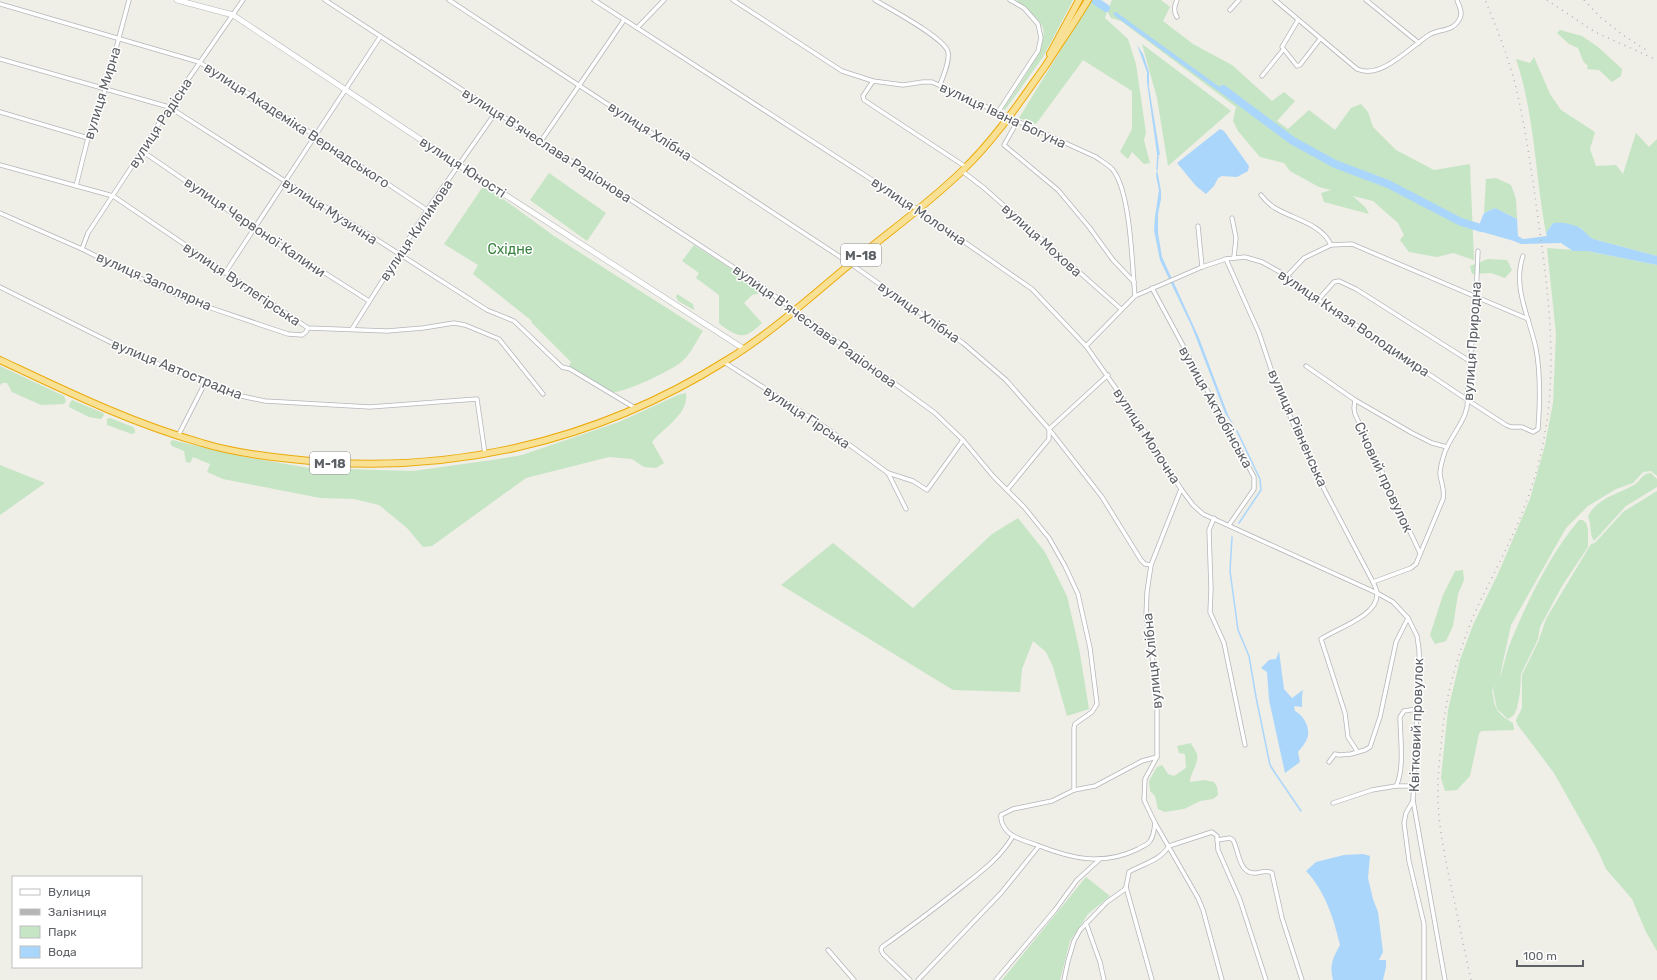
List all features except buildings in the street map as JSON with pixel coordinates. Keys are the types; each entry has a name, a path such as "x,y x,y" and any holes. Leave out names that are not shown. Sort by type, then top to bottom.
{"highway":[{"name":"М-18","path":"1045,66 1058,37 1078,0"},
{"name":"М-18","path":"0,360 69,394 143,425 204,444 243,452 314,462 352,465 405,464 456,460 485,455 588,428 636,409 671,392 744,349 795,311 964,169 1009,119 1088,0"}],"street":[{"name":"вулиця Мирна","path":"76,186 88,138 104,90 129,0"},
{"name":"вулиця Юності","path":"177,0 233,15 459,165 744,349"},
{"path":"197,6 200,0"},
{"name":"вулиця Радісна","path":"82,249 88,233 169,107 243,0"},
{"name":"вулиця В'ячеслава Радіонова","path":"325,0 754,280 935,413 963,440 1024,508 1053,545 1078,594 1085,620 1097,704 1092,712 1075,724 1074,790"},
{"name":"вулиця Хлібна","path":"449,0 850,264 963,343 1006,380 1049,429 1102,497 1141,560 1145,564 1151,565 1147,592 1146,616 1157,689 1157,757 1154,766 1145,779 1144,800 1155,823 1198,898 1203,910 1222,980"},
{"name":"вулиця Молочна","path":"594,0 917,209 1021,280 1044,301 1086,346 1108,375 1181,489 1198,510 1214,518"},
{"path":"638,28 664,0"},
{"name":"вулиця Івана Богуна","path":"734,0 842,70 873,81 903,84 932,82 998,112 1009,119 1096,157 1112,169 1122,188 1126,204 1132,252 1135,296"},
{"path":"876,0 917,25 945,45 948,52 948,60 940,85"},
{"path":"998,112 1038,52 1041,38 1038,24 1024,8 1010,0"},
{"path":"1177,0 1174,5 1174,13 1177,17"},
{"path":"1230,10 1239,0"},
{"path":"1275,0 1320,39 1357,69 1362,71 1374,71 1383,67 1419,43 1431,33 1448,29 1459,19 1461,11 1457,0"},
{"path":"1366,0 1419,43"},
{"name":"вулиця Академіка Вернадського","path":"0,4 47,16 119,39 200,62 427,210"},
{"path":"541,141 624,20"},
{"path":"1262,76 1283,50 1282,46 1298,20"},
{"path":"225,273 314,135 380,37"},
{"path":"1283,50 1299,66 1320,39"},
{"name":"вулиця Музична","path":"0,59 104,90 169,107 486,310 514,321 562,367 570,369 636,409"},
{"name":"вулиця Мохова","path":"873,81 863,96 864,100 964,169 1121,309"},
{"path":"0,112 88,138"},
{"name":"вулиця Килимова","path":"352,329 427,210 496,112"},
{"path":"1017,122 1004,145 1058,190 1089,227 1113,260 1134,282"},
{"name":"вулиця Червоної Калини","path":"142,151 254,228 369,301"},
{"name":"вулиця Вуглегірська","path":"0,165 113,196 308,328 387,331 424,328 454,323 465,325 499,339 543,394"},
{"path":"1261,195 1274,207 1319,230 1326,236 1331,245"},
{"name":"вулиця Заполярна","path":"0,213 82,249 187,300 288,334 302,335 308,328"},
{"path":"1232,218 1236,238 1234,257"},
{"path":"1198,226 1202,267"},
{"path":"1287,276 1304,258 1331,245 1352,244 1528,319"},
{"name":"вулиця Природна","path":"1373,582 1411,568 1416,564 1443,499 1444,492 1440,473 1447,447 1460,424 1469,401 1467,395 1476,298 1478,251"},
{"path":"1523,256 1519,267 1519,280 1528,319"},
{"name":"вулиця Князя Володимира","path":"1152,288 1202,267 1234,257 1245,257 1262,262 1287,276 1318,300 1506,425 1511,427 1522,427 1533,432 1538,429 1538,364 1533,332 1528,319"},
{"name":"вулиця Рівненська","path":"1226,259 1259,333 1274,378 1298,435 1325,491 1373,582 1377,593"},
{"path":"1318,300 1334,282 1339,281 1356,289 1471,362"},
{"name":"вулиця Автострадна","path":"0,287 138,356 236,395 265,401 370,407 477,399 485,455"},
{"path":"1086,346 1135,296 1152,288"},
{"name":"вулиця Актюбінська","path":"1152,288 1254,477 1254,489 1229,525"},
{"name":"вулиця Гірська","path":"724,362 825,427 888,473 913,481 927,490 963,440"},
{"path":"1306,366 1355,400 1412,433 1432,443 1447,447"},
{"path":"1007,490 1049,439 1049,429 1108,375"},
{"path":"178,436 204,383"},
{"name":"Січовий провулок","path":"1355,400 1355,414 1420,553"},
{"name":"вулиця Гірська","path":"888,473 906,509"},
{"name":"вулиця Молочна","path":"1151,565 1181,489"},
{"path":"1214,518 1209,530 1211,589 1210,612 1224,643 1245,745"},
{"name":"Квітковий провулок","path":"1214,518 1327,572 1377,593 1393,602 1408,618 1417,636 1420,650 1420,685 1417,709 1413,800 1445,980"},
{"path":"1357,751 1348,737 1345,713 1321,641 1324,637 1366,615 1376,604 1377,593"},
{"path":"1329,762 1335,754 1345,755 1365,750 1370,747 1380,717 1396,642 1408,618"},
{"path":"1396,786 1399,777 1400,763 1400,717 1404,712 1417,709"},
{"path":"1155,823 1152,838 1149,843 1128,854 1114,858 1100,859 1060,854 1013,836 1003,825 1001,815 1004,812 1013,809 1052,801 1074,790 1095,786 1142,761 1157,757"},
{"path":"1333,803 1372,790 1396,786 1414,786"},
{"path":"1413,800 1406,813 1404,823 1409,861 1424,924 1424,980"},
{"path":"1152,980 1126,887 1129,872 1157,858 1166,851 1169,846 1209,833 1216,833 1218,850 1240,900 1266,980"},
{"path":"910,980 884,954 881,950 882,947 940,906 986,868 1003,851 1013,836"},
{"path":"1217,840 1230,838 1233,840 1242,865 1247,872 1251,874 1268,871 1272,873 1282,918 1302,980"},
{"path":"918,980 1000,893 1039,846"},
{"path":"996,980 1055,910 1077,880 1100,859"},
{"path":"1064,980 1074,941 1086,923 1107,902 1121,893 1126,887"},
{"path":"1086,923 1100,962 1104,980"},
{"path":"828,950 854,980"}],"green space":[{"path":"1016,0 1073,0 1043,57 1005,110 1003,109 1036,58 1043,36 1043,28 1039,21"},
{"path":"1112,0 1161,0 1170,7 1163,21 1193,44 1232,65 1272,101 1284,92 1295,101 1277,121 1288,129 1309,110 1335,130 1351,108 1361,104 1368,112 1373,127 1396,150 1434,170 1470,164 1474,260 1453,253 1437,257 1409,252 1400,240 1404,235 1398,223 1373,201 1353,196 1366,208 1369,214 1324,202 1321,193 1331,190 1319,187 1290,171 1284,163 1260,157 1238,131 1233,121 1236,107 1121,21 1111,18 1107,11"},
{"path":"1091,1 1107,11 1105,18 1128,39 1136,64 1146,133 1144,140 1150,163 1144,164 1132,152 1128,159 1120,152 1132,129 1132,91 1083,60 1036,124 1019,118"},
{"path":"1560,30 1582,36 1598,47 1622,69 1621,76 1612,82 1599,70 1587,69 1588,66 1583,61 1578,48 1569,44 1557,33"},
{"path":"1142,44 1231,111 1168,166 1157,98"},
{"path":"1534,57 1550,94 1561,110 1595,132 1590,149 1596,166 1616,165 1623,174 1636,133 1649,147 1657,139 1657,256 1593,239 1581,228 1553,223 1546,233 1531,123 1516,59 1530,63"},
{"path":"549,173 606,213 587,241 530,200"},
{"path":"1496,178 1511,185 1516,199 1517,219 1495,208 1484,213 1486,179"},
{"name":"Східне","path":"484,185 554,236 703,331 684,360 675,367 657,376 627,389 613,392 608,391 569,366 571,362 531,322 532,321 473,274 478,265 444,244"},
{"path":"694,245 752,282 764,292 752,295 744,303 762,323 748,334 735,334 719,323 719,295 696,278 699,273 682,261"},
{"path":"1547,248 1587,251 1657,265 1657,476 1651,471 1643,472 1633,483 1616,489 1588,506 1566,528 1511,625 1499,680 1492,690 1497,710 1513,723 1514,730 1481,731 1479,734 1470,776 1457,790 1445,791 1441,778 1448,710 1460,660 1473,625 1498,574 1530,499 1545,445 1553,403 1556,334"},
{"path":"1488,259 1507,260 1512,270 1505,278 1491,273 1472,274 1470,266"},
{"path":"677,294 693,304 694,310 678,301 676,297"},
{"path":"0,366 64,396 66,401 64,404 41,405 12,392 7,383 0,385"},
{"path":"686,393 686,401 680,414 652,442 664,463 656,468 644,467 632,459 609,457 526,478 432,546 423,547 407,528 379,505 354,499 320,498 223,479 207,472 210,464 193,457 190,463 186,462 184,451 172,446 170,443 172,440 245,457 309,468 413,471 522,455 619,422 678,395"},
{"path":"72,400 103,413 104,415 101,419 89,417 69,407"},
{"path":"110,418 133,427 135,433 132,434 107,425 107,419"},
{"path":"0,465 45,483 0,515"},
{"path":"1651,473 1657,479 1657,487 1626,506 1594,541 1588,517 1591,511 1601,501 1634,485 1643,476"},
{"path":"1657,491 1657,951 1646,932 1632,899 1606,869 1598,851 1554,773 1517,724 1516,720 1522,708 1522,675 1539,640 1546,619 1591,544 1595,543 1623,512"},
{"path":"1018,518 1045,552 1067,596 1079,648 1089,709 1067,716 1053,667 1046,652 1033,641 1022,669 1020,692 953,690 781,585 833,543 913,608 992,534"},
{"path":"1579,520 1583,520 1586,523 1588,529 1588,547 1562,586 1540,627 1538,639 1521,674 1517,708 1514,715 1508,719 1497,709 1493,689 1502,672 1511,641 1533,593 1559,547"},
{"path":"1463,570 1464,580 1458,594 1453,626 1446,641 1435,644 1430,635 1443,595 1455,571"},
{"path":"1191,743 1197,754 1197,758 1190,782 1204,780 1214,782 1217,787 1218,795 1213,799 1200,801 1184,809 1165,812 1158,809 1155,796 1150,791 1149,781 1157,767 1162,765 1168,774 1174,776 1186,768 1185,754 1179,753 1177,746"},
{"path":"1086,877 1110,896 1088,914 1070,941 1060,980 1002,980"}],"water":[{"path":"1116,12 1232,96 1232,101 1115,16 1113,13"},
{"path":"1137,45 1143,54 1149,72 1149,87 1160,155 1157,154 1147,82 1147,72"},
{"path":"1220,129 1224,131 1249,166 1248,171 1237,177 1222,176 1218,178 1214,186 1206,194 1196,186 1177,163"},
{"path":"1157,169 1161,191 1158,214 1158,233 1162,257 1199,338 1228,415 1237,431 1225,413 1192,327 1160,260 1154,230 1159,190 1156,176"},
{"path":"1495,208 1517,219 1518,236 1523,239 1547,236 1546,233 1553,223 1574,225 1583,230 1593,239 1657,256 1657,265 1587,251 1573,251 1561,243 1521,244 1479,231 1471,227 1470,224 1479,225 1484,213"},
{"path":"1279,651 1284,689 1292,698 1303,690 1302,707 1294,706 1295,711 1302,716 1308,728 1308,737 1298,752 1300,762 1285,773 1269,700 1267,672 1261,668 1269,660 1276,659"},
{"path":"1363,854 1370,856 1368,878 1378,912 1383,952 1379,960 1386,960 1383,980 1333,980 1331,970 1332,962 1340,945 1338,935 1324,896 1306,871 1316,862 1344,855"}],"waterway":[{"path":"1094,0 1106,8"},
{"path":"1223,89 1293,141 1335,164 1388,184 1461,222 1481,228"},
{"path":"1157,169 1158,154"},
{"path":"1237,431 1260,479 1261,490 1239,523"},
{"path":"1232,537 1230,571 1238,630 1249,656 1270,765 1301,811"}],"railway":[{"path":"1471,980 1447,865 1440,822 1438,780 1444,719 1452,678 1465,638 1475,612 1516,526 1528,497 1539,461 1546,426 1550,391 1551,355 1550,320 1542,248 1524,128 1509,62 1485,0"},
{"path":"1547,0 1595,32 1657,60"},
{"path":"1584,0 1600,17 1623,35 1646,50"}]}
